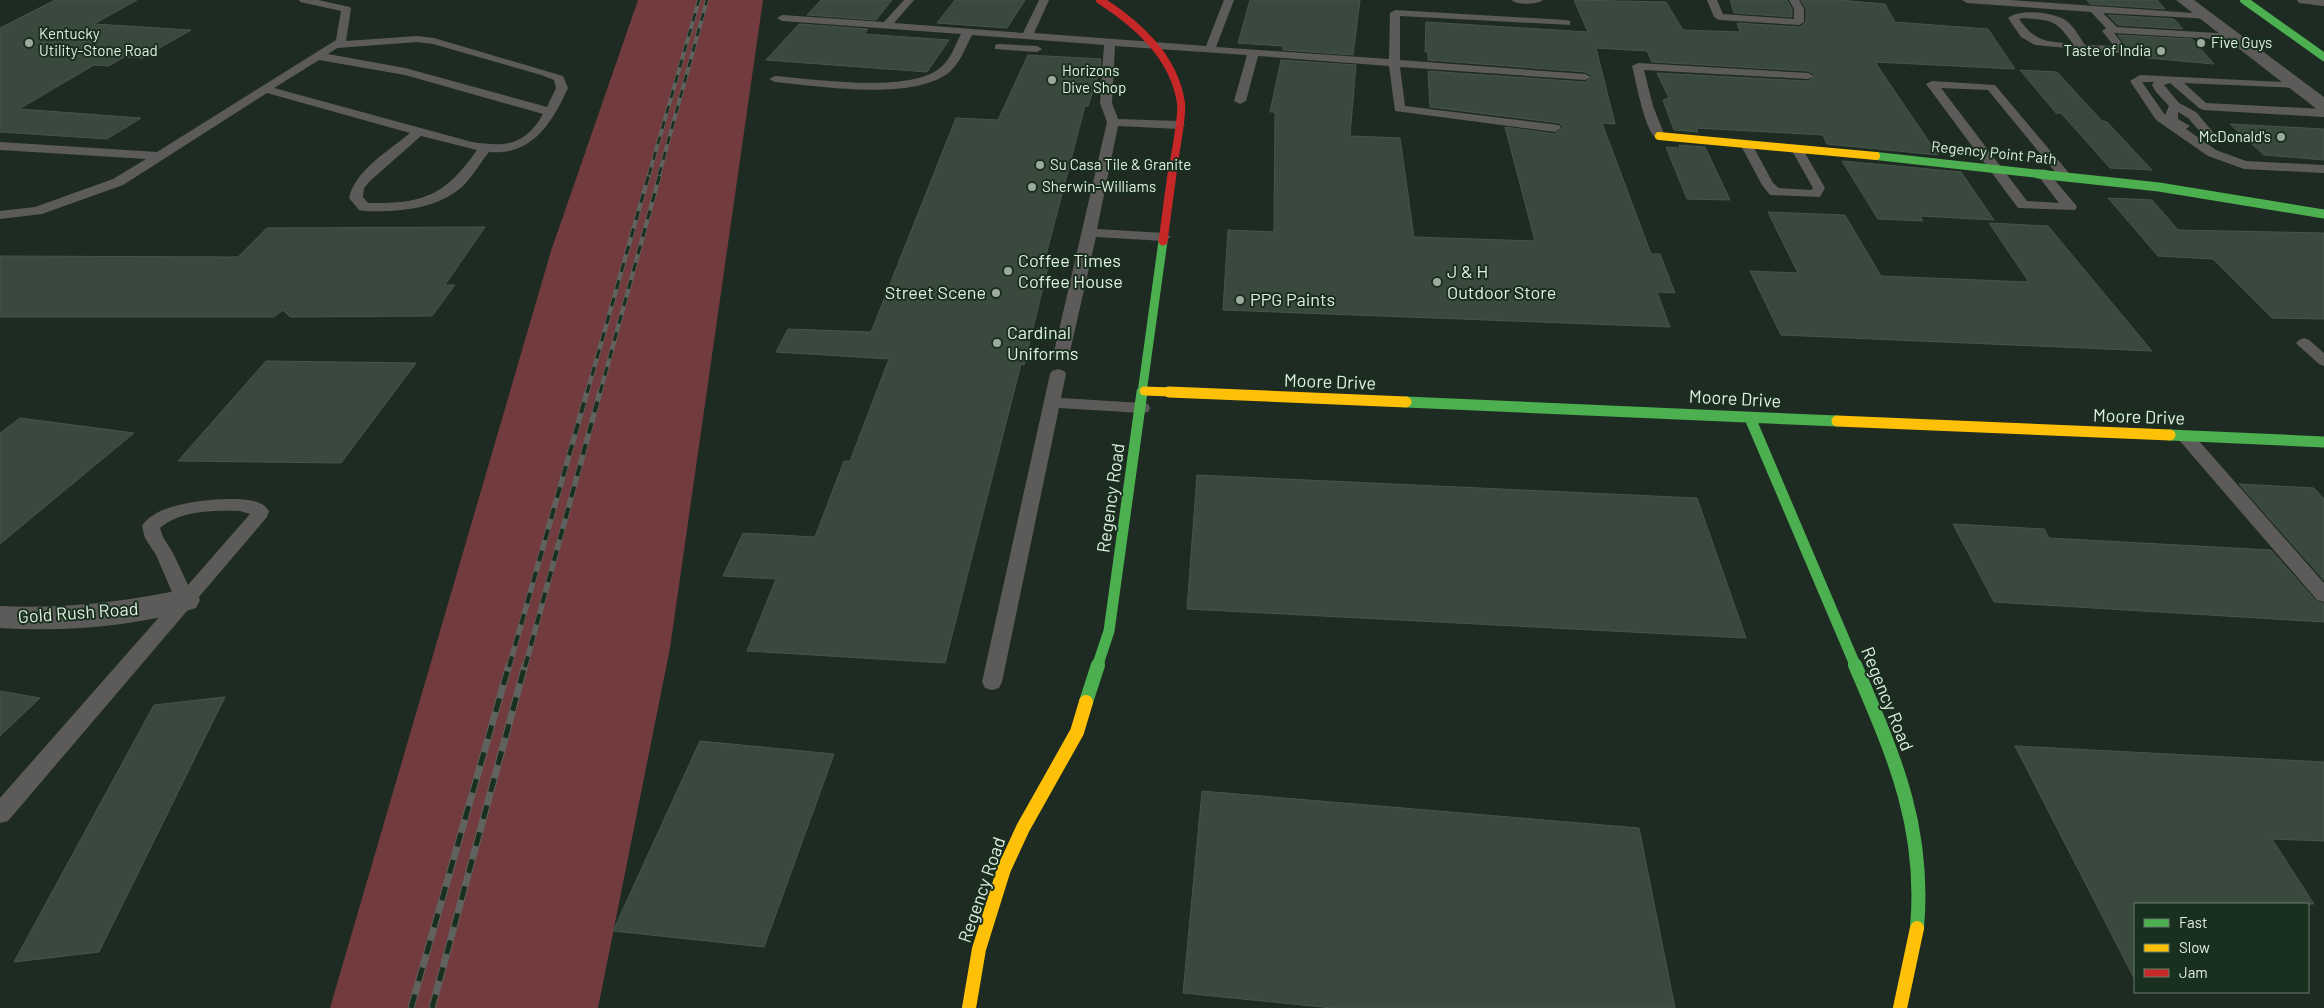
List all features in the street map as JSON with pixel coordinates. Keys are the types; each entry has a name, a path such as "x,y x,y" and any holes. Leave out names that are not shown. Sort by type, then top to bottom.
{"street":[{"name":"Regency Road","path":"969,1008 979,949 1004,869 1023,828 1077,732 1109,631 1143,399 1181,104 1179,91 1171,70 1157,46 1129,19 1100,0"},
{"path":"2184,0 2324,106"},
{"path":"2244,0 2324,57"},
{"path":"2305,0 2324,1"},
{"path":"2297,86 2324,86"},
{"name":"Regency Point Path","path":"1659,136 1996,168 2176,188 2324,214"},
{"name":"Moore Drive","path":"1143,399 1750,418 2324,442"},
{"name":"Regency Road","path":"1750,418 1879,723 1900,778 1913,820 1920,865 1919,913 1909,972 1900,1008"},
{"name":"Gold Rush Road","path":"0,618 46,619 100,616 142,610 185,600"}],"lane":[{"path":"0,216 38,210 118,182 341,40 346,9 304,0"},
{"path":"886,26 909,0"},
{"path":"1027,36 1044,0"},
{"path":"1210,49 1229,0"},
{"path":"1516,0 1538,0"},
{"path":"1712,0 1719,17 1799,22 1798,9 1794,0"},
{"path":"1967,0 2207,17"},
{"path":"2314,1 2324,8"},
{"path":"2040,5 2050,17 2064,24 2082,48"},
{"path":"2094,9 2114,30"},
{"path":"1555,128 1399,109 1393,47 1395,13 1566,23"},
{"path":"2050,17 2023,16 2013,18 2024,35 2038,43 2082,48 2119,50 2120,47 2107,31 2114,30 2233,36"},
{"path":"782,18 1027,36 1107,50 1157,46 1585,77"},
{"path":"775,79 888,86 931,80 945,70 968,32"},
{"path":"265,89 471,146 500,149 523,143 537,134 562,88 559,78 434,41 417,39 335,44"},
{"path":"999,47 1045,50"},
{"path":"1061,356 1090,233 1112,122 1106,102 1107,50"},
{"path":"1240,101 1253,54"},
{"path":"316,56 393,68 550,112"},
{"path":"1659,136 1647,106 1638,66 1808,76"},
{"path":"2297,86 2140,78 2136,81 2160,117 2212,153 2244,165 2324,169"},
{"path":"2167,79 2158,85 2160,90 2175,104 2171,116 2172,121 2212,138 2229,151 2239,154 2324,160"},
{"path":"2167,79 2203,106 2324,112"},
{"path":"2042,173 2070,207 2023,204 1932,84 1991,87 2065,176"},
{"path":"1112,122 1178,125"},
{"path":"419,131 365,178 358,188 356,198 364,207 387,208 418,203 441,195 457,184 486,148"},
{"path":"1746,144 1768,185 1775,192 1815,194 1819,188 1797,149"},
{"path":"0,146 160,156"},
{"path":"1090,233 1164,237"},
{"path":"2304,342 2324,361"},
{"path":"992,682 1058,374"},
{"path":"1052,404 1143,399"},
{"path":"2185,436 2324,595"},
{"path":"0,814 258,517 260,511 256,507 234,505 185,510 160,518 151,526 154,538 164,553 185,600"}],"shaded area":[{"path":"638,0 763,0 670,648 598,1008 330,1008 551,251"}],"building":[{"path":"55,0 137,0 94,24 191,30 142,58 124,57 109,66 94,65 19,109 141,118 107,139 0,132 0,28"},
{"path":"821,0 892,0 876,20 807,15"},
{"path":"955,0 1025,0 1007,28 937,23"},
{"path":"1250,0 1360,0 1353,55 1283,50 1283,46 1238,43"},
{"path":"1574,0 1666,2 1683,30 1740,32 1737,23 1800,27 1806,22 1806,9 1801,0 1838,0 1885,4 1895,22 1988,29 2015,69 1875,62 1938,155 1827,144 1823,135 1696,128 1698,132 1674,130 1663,100 1669,98 1657,73 1808,81 1816,75 1808,71 1652,62 1647,51 1596,48 1615,124 1602,123 1651,254 1660,254 1675,293 1657,292 1670,327 1223,310 1228,230 1274,232 1275,112 1270,112 1281,60 1356,65 1350,136 1400,138 1414,237 1535,241 1505,127 1555,134 1563,127 1559,123 1430,107 1428,71 1585,82 1593,76 1585,72 1428,60 1428,52 1425,52 1426,22 1588,32"},
{"path":"1730,0 1787,0 1792,9 1792,17 1734,13"},
{"path":"2087,0 2157,0 2165,9 2090,4"},
{"path":"2108,15 2174,19 2183,29 2118,25"},
{"path":"799,24 868,29 864,34 949,40 927,72 766,60"},
{"path":"2118,35 2192,39 2214,64 2147,58 2130,51"},
{"path":"1028,55 1101,59 1100,70 1088,106 1085,106 1045,259 1050,259 1024,365 1021,364 945,663 747,651 776,579 723,576 743,533 815,537 844,461 850,461 889,359 776,352 788,329 871,332 956,118 998,120"},
{"path":"2020,70 2057,72 2102,121 2107,122 2152,170 2110,168 2061,113 2056,113"},
{"name":"McDonald's","path":"2230,124 2324,129 2324,160 2264,155"},
{"path":"1679,145 1705,147 1730,200 1687,199 1666,147 1680,148"},
{"path":"1842,161 1961,172 1994,220 1920,216 1923,221 1878,219"},
{"path":"2108,198 2152,200 2178,230 2324,233 2324,319 2272,318 2213,259 2158,256"},
{"path":"1768,212 1845,215 1881,276 2029,282 1989,223 2048,226 2152,351 1781,335 1750,271 1798,273"},
{"path":"485,227 445,285 455,285 432,316 290,317 283,310 274,317 0,317 0,256 238,257 267,228"},
{"path":"266,361 416,363 341,463 178,461"},
{"path":"20,418 134,433 0,544 0,433"},
{"path":"1197,475 1697,498 1746,638 1187,609"},
{"path":"2239,484 2314,488 2324,499 2324,580"},
{"path":"1953,524 2044,529 2049,538 2271,550 2316,601 2324,604 2324,622 1994,602"},
{"path":"0,691 40,698 0,736"},
{"path":"225,697 99,952 14,962 154,705"},
{"path":"700,741 834,754 764,947 613,931"},
{"path":"2015,746 2324,762 2324,841 2272,839 2314,904 2134,903 2134,978"},
{"path":"1202,791 1639,828 1675,1008 1332,1008 1183,993"}],"railway":[{"path":"649,175 699,0"},
{"path":"659,175 707,0"},
{"path":"587,393 649,174"},
{"path":"600,393 660,174"},
{"path":"509,667 587,392"},
{"path":"525,667 600,392"},
{"path":"411,1008 509,665"},
{"path":"432,1008 525,665"}],"traffic: fast":[{"path":"2244,0 2324,57"},
{"path":"1876,156 2159,187 2324,214"},
{"path":"1086,702 1109,631 1163,241"},
{"path":"1406,402 1837,421"},
{"path":"1750,418 1886,738 1903,785 1918,854 1919,902 1917,928"},
{"path":"2170,435 2324,442"}],"traffic: slow":[{"path":"1659,136 1876,156"},
{"path":"1144,391 1406,402"},
{"path":"1837,421 2170,435"},
{"path":"969,1008 979,949 1004,869 1023,828 1077,732 1086,702"},
{"path":"1900,1008 1917,928"}],"traffic: jam":[{"path":"1100,0 1129,20 1152,43 1170,70 1181,104 1163,241"}],"place":[{"name":"Kentucky Utility-Stone Road","path":"29,43"},
{"name":"Five Guys","path":"2201,43"},
{"name":"Taste of India","path":"2161,51"},
{"name":"Horizons Dive Shop","path":"1052,80"},
{"name":"McDonald's","path":"2281,137"},
{"name":"Su Casa Tile & Granite","path":"1040,165"},
{"name":"Sherwin-Williams","path":"1032,187"},
{"name":"Coffee Times Coffee House","path":"1008,271"},
{"name":"J & H Outdoor Store","path":"1437,282"},
{"name":"Street Scene","path":"996,293"},
{"name":"PPG Paints","path":"1240,300"},
{"name":"Cardinal Uniforms","path":"997,343"}]}
